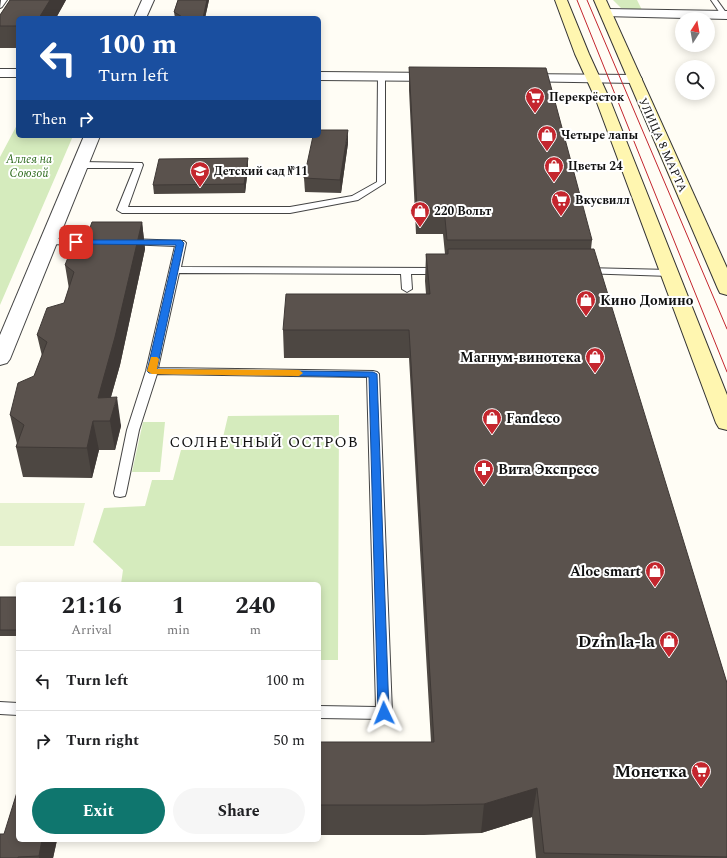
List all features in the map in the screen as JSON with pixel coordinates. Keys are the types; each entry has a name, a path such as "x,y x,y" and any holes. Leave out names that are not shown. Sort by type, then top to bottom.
{"main road":[{"path":"560,0 604,100 727,423"},
{"name":"УЛИЦА 8 МАРТА","path":"600,0 727,289"}],"street":[{"path":"141,16 148,0"},
{"path":"607,14 725,15"},
{"path":"0,73 16,73"},
{"path":"321,76 452,78"},
{"path":"506,78 635,79"},
{"path":"0,359 48,242 62,214 91,138"}],"lane":[{"path":"0,6 4,0"},
{"path":"714,0 725,15"},
{"path":"81,165 140,165 122,210 290,210 355,198 380,184 381,77"},
{"path":"48,242 98,242"},
{"path":"120,493 133,430 152,371 181,243 121,242"},
{"path":"174,270 406,271 437,269"},
{"path":"406,271 407,290"},
{"path":"575,271 670,273"},
{"path":"152,371 373,374 384,713 321,712"},
{"path":"0,708 16,709"}],"green space":[{"path":"613,0 637,0 642,10 621,8"},
{"name":"Аллея на Союзой","path":"16,127 16,138 72,138 0,305 0,157"},
{"path":"339,415 338,660 321,660 321,582 121,582 123,570 93,542 104,508 145,506 152,480 173,480 181,450 220,450 228,416"},
{"path":"143,422 165,422 160,472 132,472"},
{"path":"0,503 85,503 74,546 0,546"}],"building":[{"path":"10,0 50,0 40,16 16,16 16,26 0,26 0,15"},
{"path":"178,0 207,0 203,16 181,16 174,12"},
{"path":"409,67 546,68 592,240 447,240 444,208 417,208"},
{"path":"321,130 348,130 340,180 304,178 313,138 321,138"},
{"path":"248,158 244,184 153,185 159,159"},
{"path":"92,222 142,222 115,337 98,398 117,397 110,421 93,421 87,448 16,447 24,425 10,415 18,383 34,376 47,342 37,335 47,308 64,303 74,272 65,265 75,240 87,236"},
{"path":"448,249 594,249 727,683 727,857 544,853 537,788 484,804 321,805 321,742 434,742 409,330 283,330 286,294 430,294 426,254 448,254"},
{"path":"0,597 16,597 16,630 0,630"},
{"path":"16,795 16,842 42,842 39,856 0,858 0,834 4,834"}],"tram line":[{"path":"577,0 727,372"},
{"path":"587,0 727,329"}],"slow traffic":[{"path":"154,359 152,371 299,373"}],"place":[{"name":"Перекрёсток","path":"535,114"},
{"name":"Четыре лапы","path":"547,152"},
{"name":"Цветы 24","path":"554,183"},
{"name":"Детский сад №11","path":"200,188"},
{"name":"Вкусвилл","path":"561,217"},
{"name":"220 Вольт","path":"420,228"},
{"name":"Кино Домино","path":"586,317"},
{"name":"Магнум-винотека","path":"595,374"},
{"name":"Fandeco","path":"492,435"},
{"name":"Вита Экспресс","path":"484,486"},
{"name":"Aloe smart","path":"655,588"},
{"name":"Dzin la-la","path":"669,658"},
{"name":"Монетка","path":"701,788"}],"district":[{"name":"СОЛНЕЧНЫЙ ОСТРОВ","path":"264,442"}],"route":[{"path":"76,242 181,243 152,371 373,374 384,713"}]}
